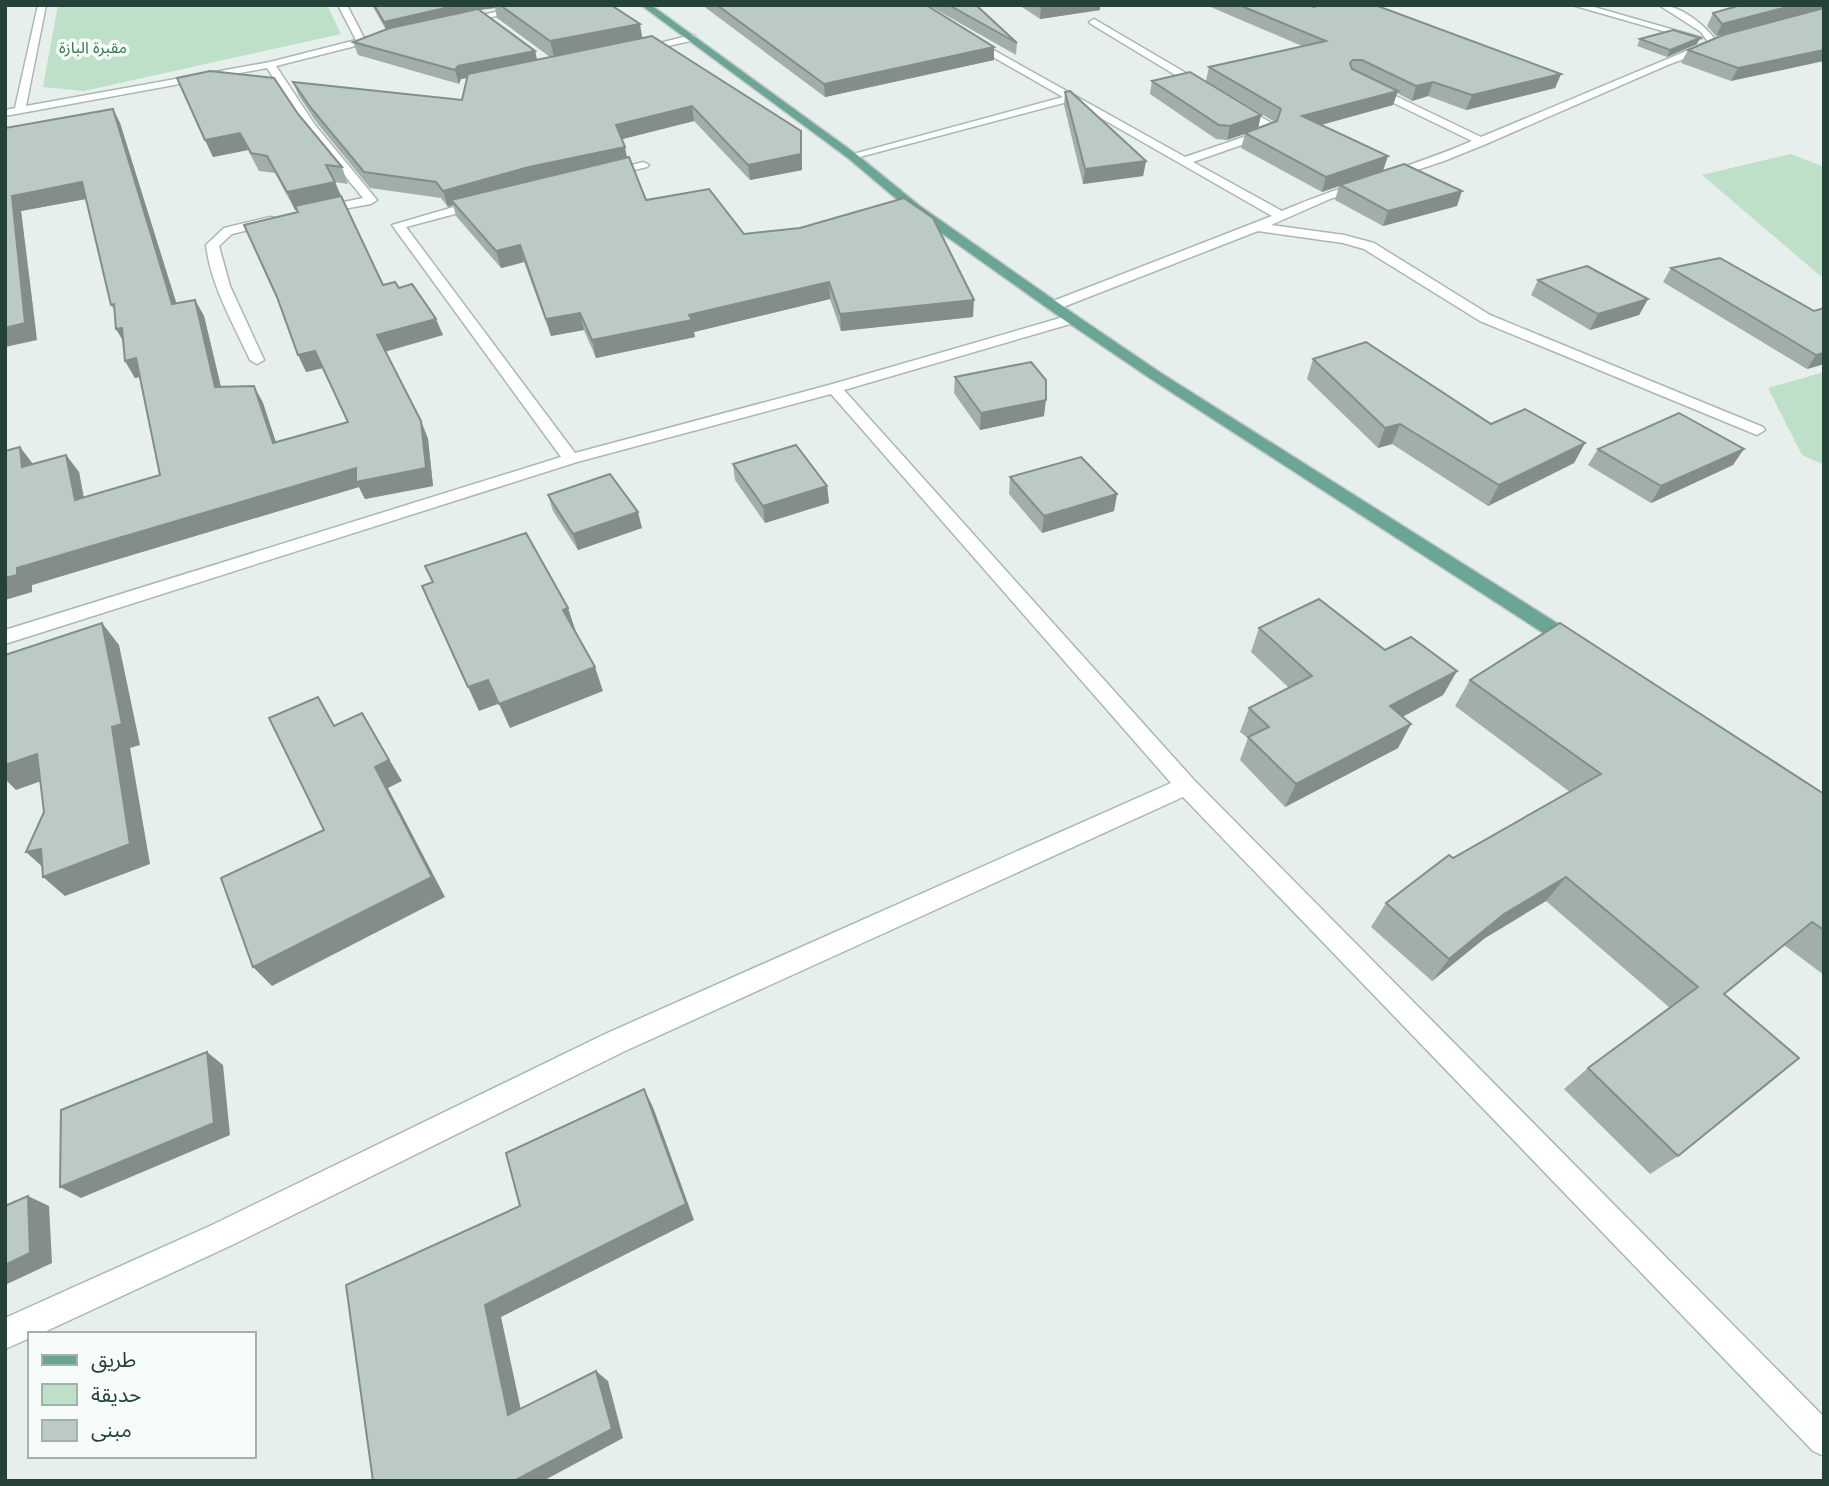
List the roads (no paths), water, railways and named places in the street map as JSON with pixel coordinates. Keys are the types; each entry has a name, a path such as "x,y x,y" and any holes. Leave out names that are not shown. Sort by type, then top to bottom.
{"main road":[{"path":"646,5 852,156 916,209 1053,306 1245,434 1590,653"}],"street":[{"path":"20,111 42,5"},
{"path":"342,5 362,41"},
{"path":"449,23 543,5"},
{"path":"1576,5 1720,41"},
{"path":"1663,5 1720,41"},
{"path":"482,16 493,24"},
{"path":"1094,22 1214,94"},
{"path":"959,33 1281,216"},
{"path":"5,113 270,65 387,36"},
{"path":"629,51 692,38"},
{"path":"1053,306 1257,227 1326,197 1440,159 1720,41"},
{"path":"270,65 311,127 384,212 571,459"},
{"path":"1365,85 1482,142"},
{"path":"852,156 1072,98"},
{"path":"1184,161 1269,132 1271,127 1226,101"},
{"path":"592,176 643,165"},
{"path":"303,214 384,212 492,200"},
{"path":"257,360 227,294 212,245 228,231 290,217"},
{"path":"1257,227 1344,239 1369,246 1387,254 1459,304 1485,317 1757,430"},
{"path":"5,637 571,459 834,388 1072,319"},
{"path":"834,388 1186,786 1824,1440"},
{"path":"5,1334 222,1235 614,1044 1186,786"}],"park label":[{"name":"مقبرة البازة","path":"93,47"}]}
